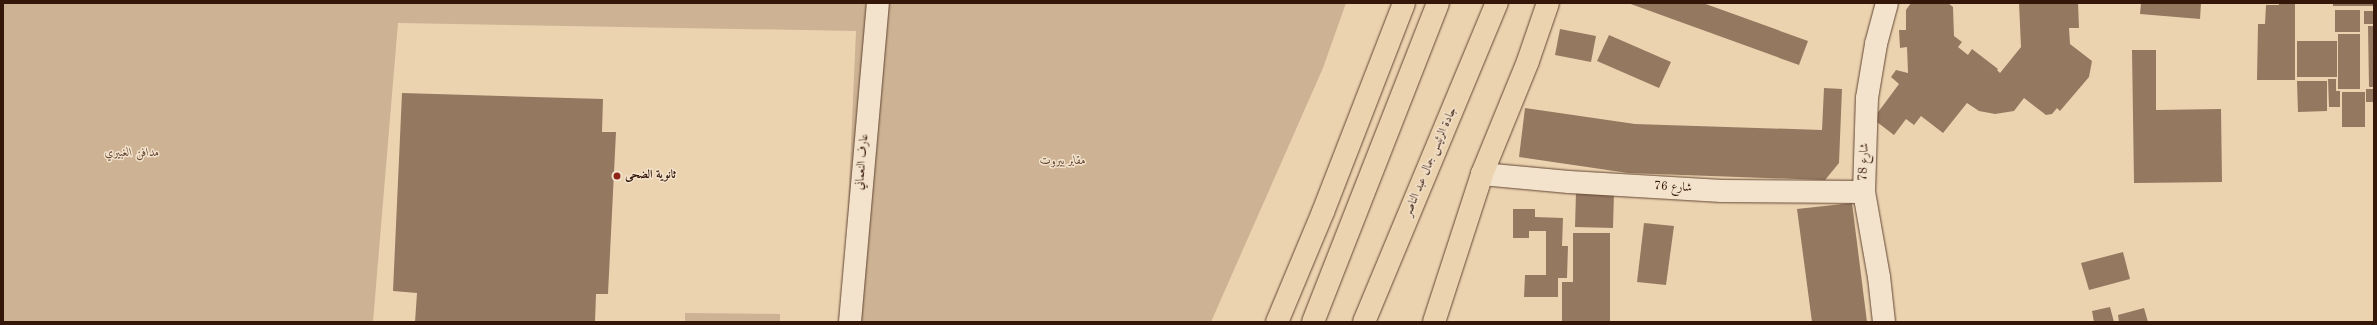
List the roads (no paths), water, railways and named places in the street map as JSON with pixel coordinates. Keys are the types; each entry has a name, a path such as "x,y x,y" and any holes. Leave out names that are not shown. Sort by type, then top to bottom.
{"highway":[{"path":"1277,322 1323,212 1404,3"},
{"path":"1313,322 1438,3"},
{"name":"جادة الرئيس جمال عبد الناصر","path":"1364,322 1498,3"},
{"path":"1434,322 1482,174 1528,61 1548,3"}],"street":[{"name":"عارف النعماني","path":"850,322 878,3"},
{"name":"شارع 78","path":"1884,322 1879,277 1864,192 1868,98 1876,44 1887,3"},
{"name":"شارع 76","path":"1482,174 1569,182 1722,191 1864,192"}],"place":[{"name":"ثانوية الضحى","path":"617,176"}],"park label":[{"name":"مدافن الغبيري","path":"132,154"},
{"name":"مقابر بيروت","path":"1063,162"}]}
